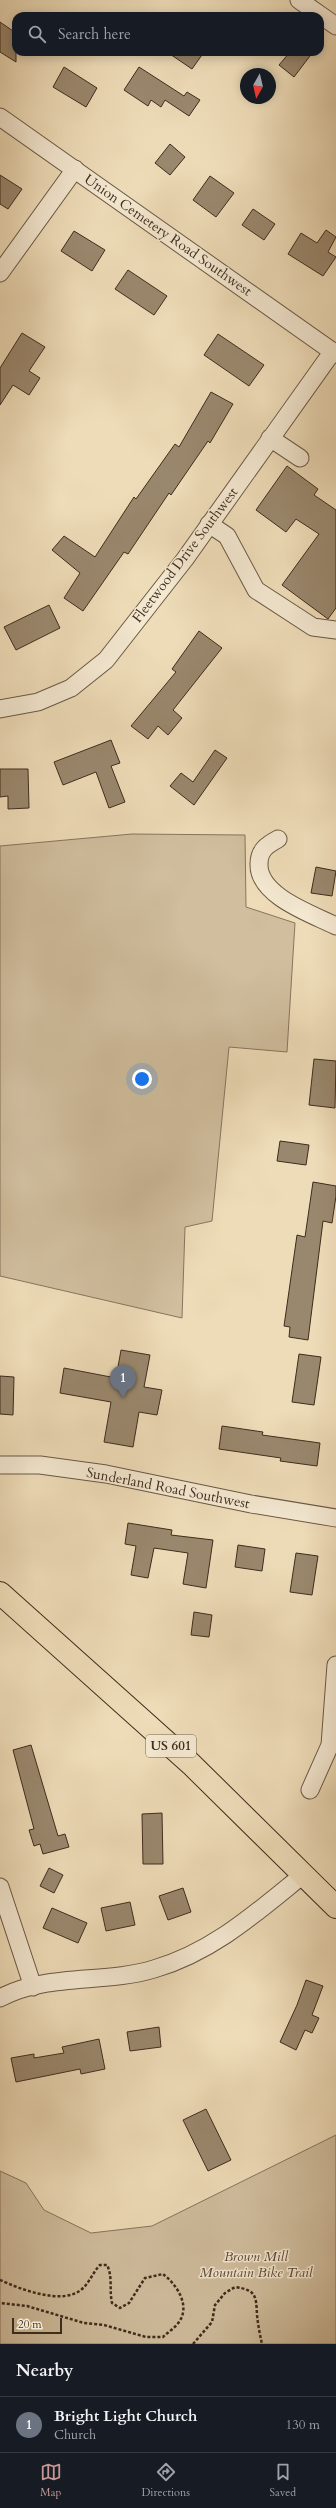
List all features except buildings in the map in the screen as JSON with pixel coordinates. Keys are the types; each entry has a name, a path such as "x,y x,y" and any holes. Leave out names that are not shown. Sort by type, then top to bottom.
{"highway":[{"name":"US 601","path":"0,1592 191,1764 336,1907"}],"street":[{"path":"299,0 316,12"},
{"path":"324,18 336,26"},
{"name":"Union Cemetery Road Southwest","path":"0,117 334,352"},
{"path":"0,273 75,170"},
{"name":"Fleetwood Drive Southwest","path":"0,709 38,702 71,688 91,674 106,660 209,524 270,438 334,352"},
{"path":"270,438 300,458"},
{"path":"209,524 227,536 256,590 313,627 336,630"},
{"path":"278,839 267,844 262,851 259,870 262,880 268,888 283,900 336,926"},
{"name":"Sunderland Road Southwest","path":"0,1465 40,1465 106,1474 251,1504 336,1518"},
{"path":"310,1790 330,1745 336,1665"},
{"path":"0,1998 34,1987 122,1976 154,1970 192,1956 228,1935 304,1874"},
{"path":"0,1887 34,1987"}],"path":[{"path":"0,2280 45,2296 71,2295 81,2290 88,2283 92,2273 100,2265 107,2265 112,2274 109,2290 112,2303 120,2308 129,2304 145,2278 163,2274 174,2283 183,2302 180,2321 163,2337 146,2337 104,2325 84,2323 27,2306 0,2302"},
{"path":"193,2344 212,2322 215,2305 225,2294 236,2287 252,2292 257,2299 257,2317 262,2344"}],"green space":[{"path":"132,834 245,835 246,907 295,923 287,1052 229,1047 212,1221 185,1227 182,1318 0,1276 0,846"},
{"name":"Brown Mill Mountain Bike Trail","path":"336,2135 336,2344 0,2344 0,2171 26,2183 44,2210 91,2233 152,2226"}],"place":[{"name":"Bright Light Church","path":"123,1398"}]}
